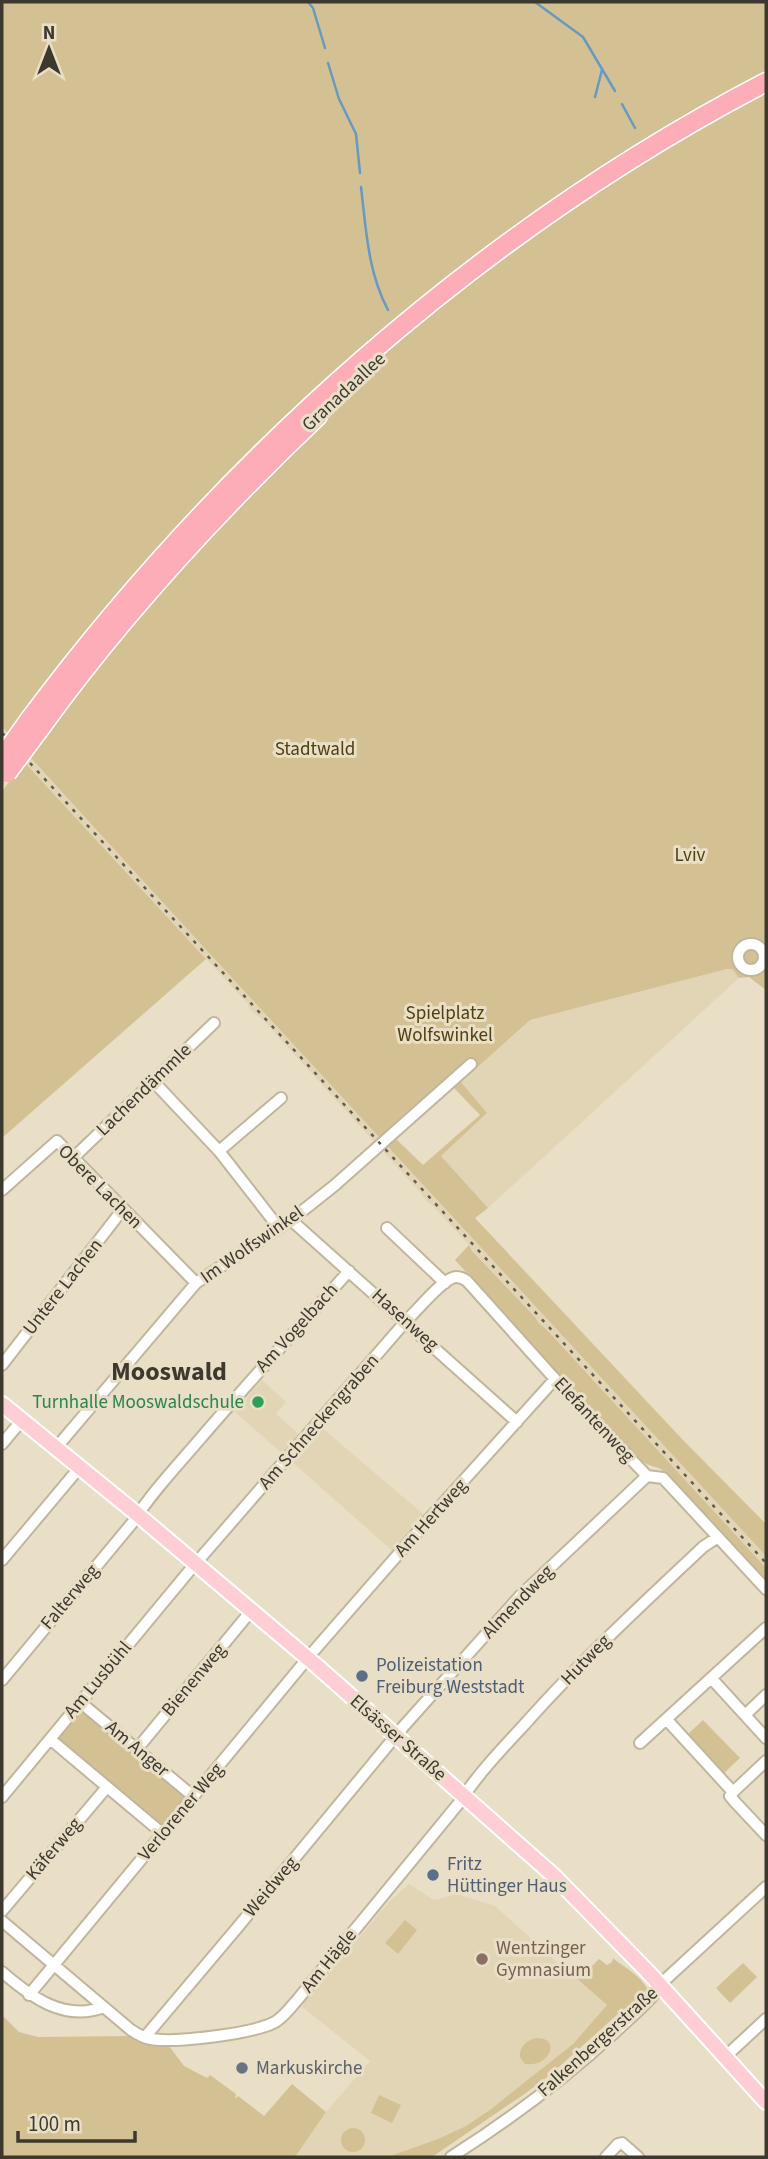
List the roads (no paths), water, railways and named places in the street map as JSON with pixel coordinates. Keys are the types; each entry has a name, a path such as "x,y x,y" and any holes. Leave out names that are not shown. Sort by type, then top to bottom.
{"highway":[{"name":"Granadaallee","path":"4,770 100,629 184,532 284,431 392,335 485,260 543,218 683,128 766,82"},
{"name":"Granadaallee","path":"34,725 66,692 181,554 293,440 400,341 491,268 548,227 690,136 766,94"}],"main road":[{"name":"Elsässer Straße","path":"2,1404 138,1514 308,1658 553,1875 661,1986 766,2102"}],"street":[{"path":"763,944 763,970 746,969 741,965 738,952 744,946 763,944"},
{"name":"Lachendämmle","path":"74,1158 214,1023"},
{"name":"Im Wolfswinkel","path":"56,1448 196,1283 291,1220 335,1185 471,1064"},
{"path":"153,1081 219,1151 279,1228"},
{"path":"219,1151 281,1098"},
{"name":"Obere Lachen","path":"2,1190 57,1141 196,1283"},
{"name":"Untere Lachen","path":"2,1365 124,1209"},
{"name":"Hasenweg","path":"291,1220 517,1422"},
{"path":"387,1228 449,1280"},
{"name":"Am Vogelbach","path":"138,1514 260,1369 349,1271"},
{"name":"Elefantenweg","path":"449,1280 460,1277 467,1281 647,1476 663,1478 766,1590"},
{"name":"Am Schneckengraben","path":"196,1564 406,1321 449,1280"},
{"name":"Am Hertweg","path":"308,1658 555,1379"},
{"path":"2,1444 22,1420"},
{"path":"2,1560 80,1467"},
{"name":"Almendweg","path":"396,1736 520,1596 647,1476"},
{"name":"Falterweg","path":"2,1679 138,1514"},
{"name":"Hutweg","path":"465,1795 480,1774 596,1647 703,1547 718,1537"},
{"name":"Am Lusbühl","path":"2,1797 196,1564"},
{"name":"Bienenweg","path":"137,1749 251,1611"},
{"path":"640,1743 766,1628"},
{"name":"Verlorener Weg","path":"29,1995 308,1658"},
{"path":"712,1679 766,1738"},
{"path":"745,1715 766,1695"},
{"name":"Am Anger","path":"80,1702 194,1797"},
{"path":"667,1720 733,1792"},
{"name":"Weidweg","path":"145,2037 396,1736"},
{"path":"50,1739 162,1833"},
{"path":"766,1761 730,1796 766,1835"},
{"name":"Käferweg","path":"2,1911 107,1787"},
{"name":"Am Hägle","path":"145,2037 166,2040 253,2030 280,2019 465,1795"},
{"name":"Falkenbergerstraße","path":"451,2157 534,2101 601,2045 766,1886"},
{"path":"2,1921 131,2030 145,2037"},
{"path":"2,1972 29,1995 49,2005 85,2011 104,2007"},
{"path":"724,2057 766,2019"},
{"path":"606,2157 622,2143 638,2157"}],"waterway":[{"path":"308,2 313,8 325,48"},
{"path":"535,2 583,37 615,91"},
{"path":"328,63 339,99 356,134 360,173"},
{"path":"595,97 602,70"},
{"path":"622,104 635,128"},
{"path":"361,187 372,266 388,310"}],"railway":[{"path":"2,733 5,736"},
{"path":"30,763 766,1563"}],"place":[{"name":"Turnhalle Mooswaldschule","path":"258,1402"},
{"name":"Polizeistation Freiburg Weststadt","path":"362,1676"},
{"name":"Fritz Hüttinger Haus","path":"433,1875"},
{"name":"Wentzinger Gymnasium","path":"482,1959"},
{"name":"Markuskirche","path":"242,2068"}],"district":[{"name":"Mooswald","path":"169,1371"}],"park label":[{"name":"Stadtwald","path":"315,749"},
{"name":"Lviv","path":"690,855"},
{"name":"Spielplatz Wolfswinkel","path":"445,1024"}]}
